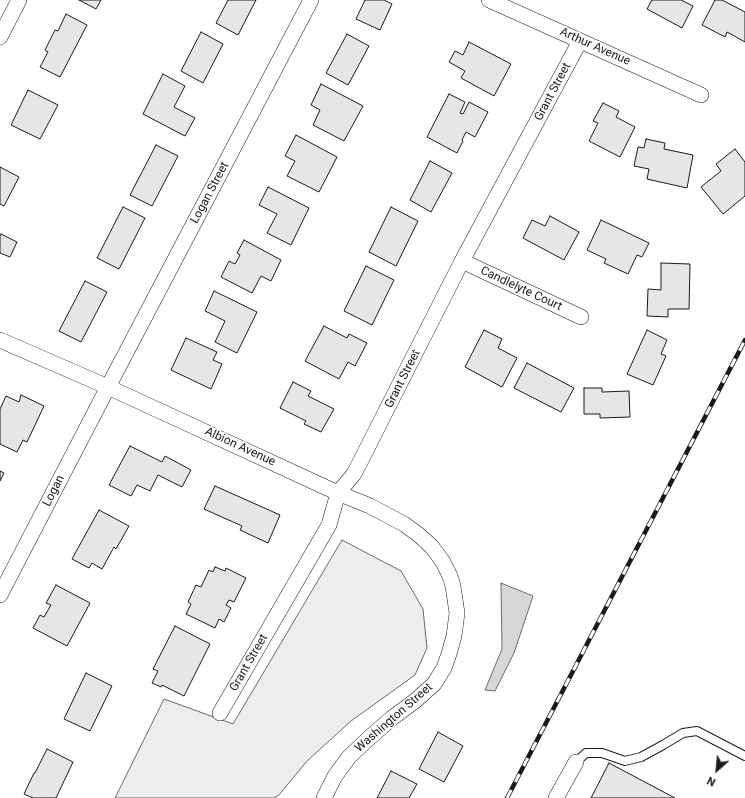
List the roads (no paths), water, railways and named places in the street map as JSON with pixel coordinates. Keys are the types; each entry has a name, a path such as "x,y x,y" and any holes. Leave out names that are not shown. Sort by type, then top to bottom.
{"street":[{"path":"0,38 19,0"},
{"name":"Logan Street","path":"108,387 311,0"},
{"name":"Arthur Avenue","path":"489,0 701,95"},
{"name":"Grant Street","path":"220,713 329,525 338,493 354,474 462,261 580,41"},
{"name":"Candlelyte Court","path":"462,261 581,317"},
{"name":"Albion Avenue","path":"0,340 108,387 377,510 404,524 432,547 443,562 453,586"},
{"name":"Logan","path":"0,595 108,387"},
{"name":"Washington Street","path":"324,798 336,776 349,757 392,718 415,701 434,684 444,668 450,654 457,613 453,586"},
{"path":"556,798 576,762"}],"lane":[{"path":"576,762 586,753 602,753 625,761 641,757 683,733 697,731 745,756"}],"railway":[{"path":"507,798 745,340"}]}
